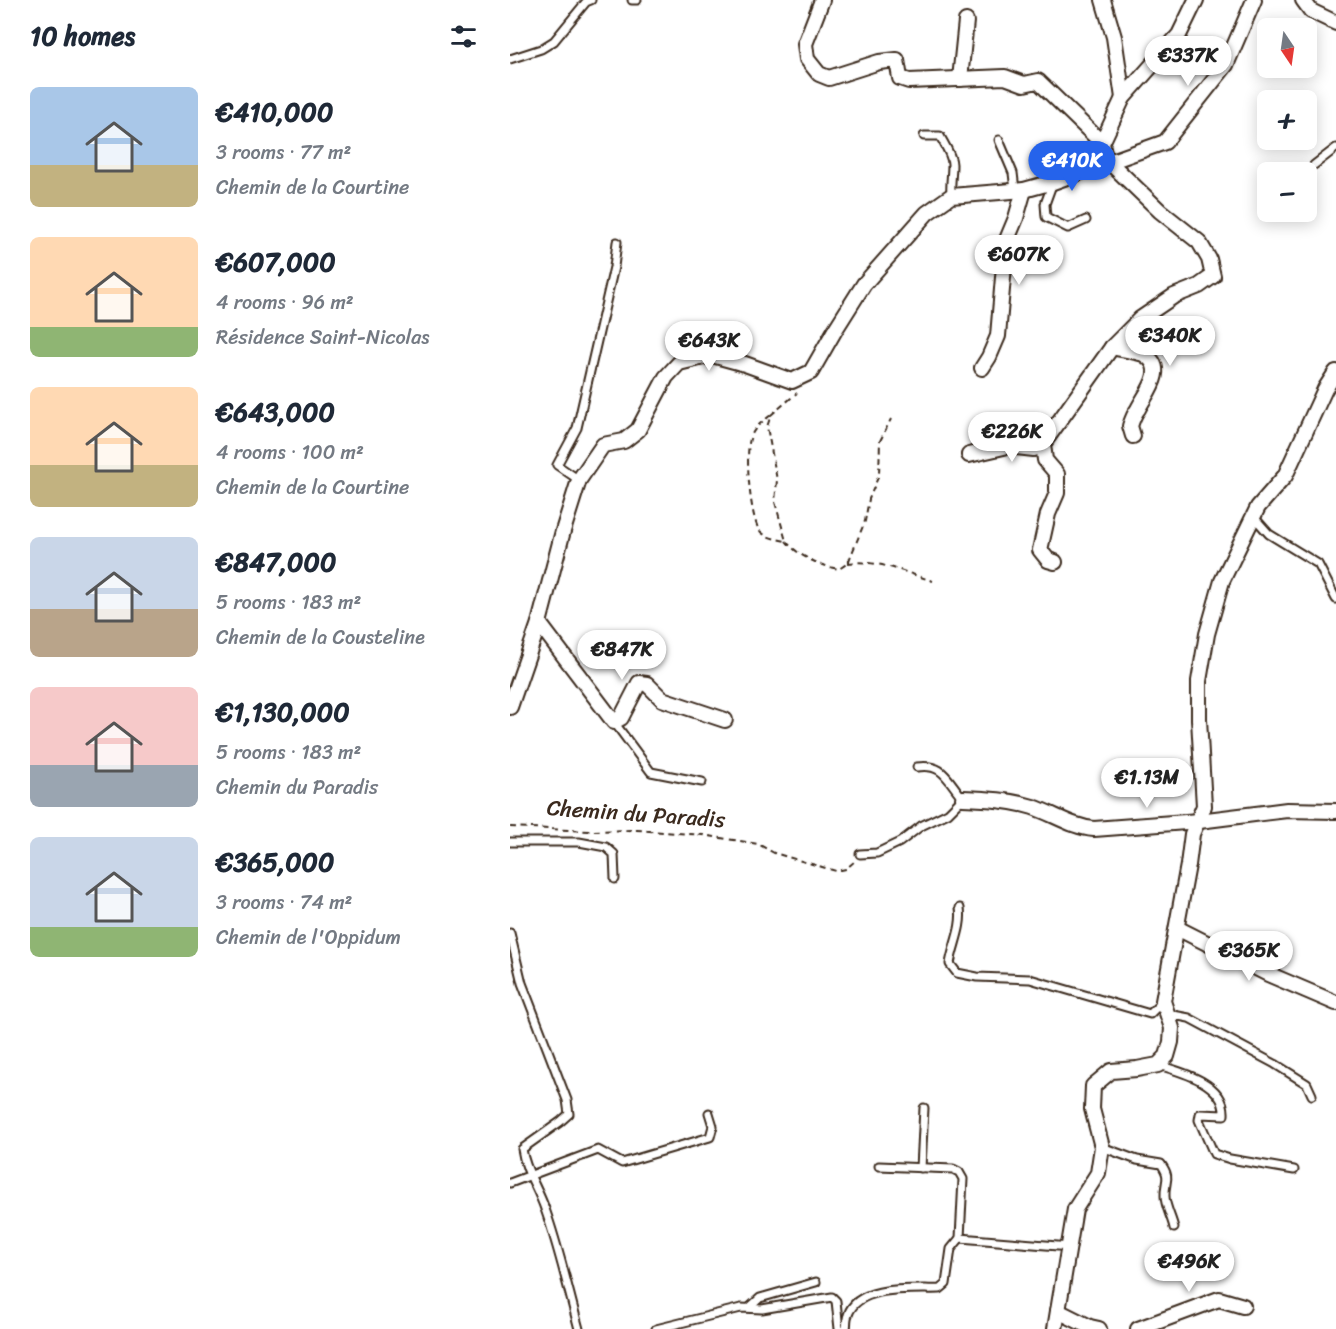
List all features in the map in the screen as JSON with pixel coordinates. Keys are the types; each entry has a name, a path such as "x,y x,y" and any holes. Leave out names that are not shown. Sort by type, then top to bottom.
{"street":[{"path":"822,0 805,44 807,59 819,74 829,78 879,62 897,60 900,78 909,81 1005,77 1024,84 1038,81 1102,143 1105,158 1160,211 1199,243 1209,259 1213,276 1199,286 1174,296 1140,319 1112,347 1043,444 1034,449 1008,446 969,455"},
{"path":"1103,0 1114,37 1123,98"},
{"path":"1102,143 1123,98 1179,35 1196,0"},
{"path":"510,707 513,687 539,623 579,480 603,445 624,441 638,430 666,377 679,363 712,355 792,381 811,372 864,284 927,213 951,196 1020,190 1053,182 1165,142 1226,65 1254,0"},
{"path":"1303,0 1311,11 1336,23"},
{"path":"960,79 966,21"},
{"path":"982,369 998,336 1006,242 1016,218 1020,190"},
{"path":"1112,347 1143,354 1153,362 1156,374 1130,426 1133,436"},
{"path":"1055,1329 1075,1209 1098,1173 1102,1147 1092,1109 1094,1086 1111,1071 1137,1070 1158,1065 1167,1056 1171,1042 1172,1028 1165,1007 1192,834 1204,806 1199,681 1207,634 1222,581 1253,516 1265,498 1285,476 1331,391 1336,372"},
{"path":"1043,444 1045,460 1057,474 1057,493 1048,514 1040,550 1048,560 1055,562"},
{"path":"539,623 614,722 621,718 639,683 647,684 662,699 725,720"},
{"path":"963,798 999,800 1034,807 1081,828 1094,829 1199,821 1287,810 1336,812"},
{"path":"1177,928 1268,974 1336,1003"},
{"path":"1138,1329 1219,1299 1243,1305"},
{"path":"1058,1311 1090,1328 1099,1329"}],"lane":[{"path":"510,59 541,49 554,41 586,2 591,0"},
{"path":"632,0 637,0"},
{"path":"924,136 940,136 946,148 952,163 951,196"},
{"path":"999,140 1020,190"},
{"path":"1317,163 1336,148"},
{"path":"1053,182 1045,204 1046,217 1068,228 1086,220"},
{"path":"579,480 557,465 578,428 614,267 617,242"},
{"path":"1253,516 1269,534 1318,564 1336,599"},
{"path":"614,722 651,772 702,782"},
{"path":"860,854 877,852 900,842 921,826 948,813 963,798 943,771 930,765 916,767"},
{"path":"510,842 579,842 606,847 614,854 615,879"},
{"path":"960,908 962,917 950,964 957,973 977,977 1030,979 1150,1014 1165,1007 1275,1064 1307,1084 1312,1095"},
{"path":"510,933 522,983 567,1100 569,1114 522,1149 530,1177 545,1208 579,1329"},
{"path":"1158,1065 1186,1075 1216,1090 1224,1103 1224,1115 1200,1114 1199,1120 1214,1154 1294,1170"},
{"path":"921,1168 924,1108"},
{"path":"510,1183 598,1150 622,1163 710,1137 713,1126 709,1113"},
{"path":"1102,1147 1137,1160 1161,1164 1167,1173 1168,1184 1164,1195 1174,1228"},
{"path":"846,1329 848,1313 860,1300 873,1292 939,1289 946,1284 951,1249 960,1238 963,1179 959,1172 952,1169 879,1166"},
{"path":"960,1238 1070,1247"},
{"path":"750,1307 760,1298 816,1282"},
{"path":"656,1329 750,1307 762,1309 832,1297 836,1301 839,1329"}],"path":[{"path":"786,541 774,539 762,533 755,524 750,483 749,442 756,427 801,388"},
{"path":"771,415 767,427 777,480 775,502 786,541 792,549 830,567 839,569 848,563 857,561 879,564 933,581"},
{"path":"848,563 862,530 869,500 879,475 880,441 891,419"},
{"name":"Chemin du Paradis","path":"510,827 589,831 637,830 703,835 758,844 774,853 836,871 846,869 860,854"}]}
